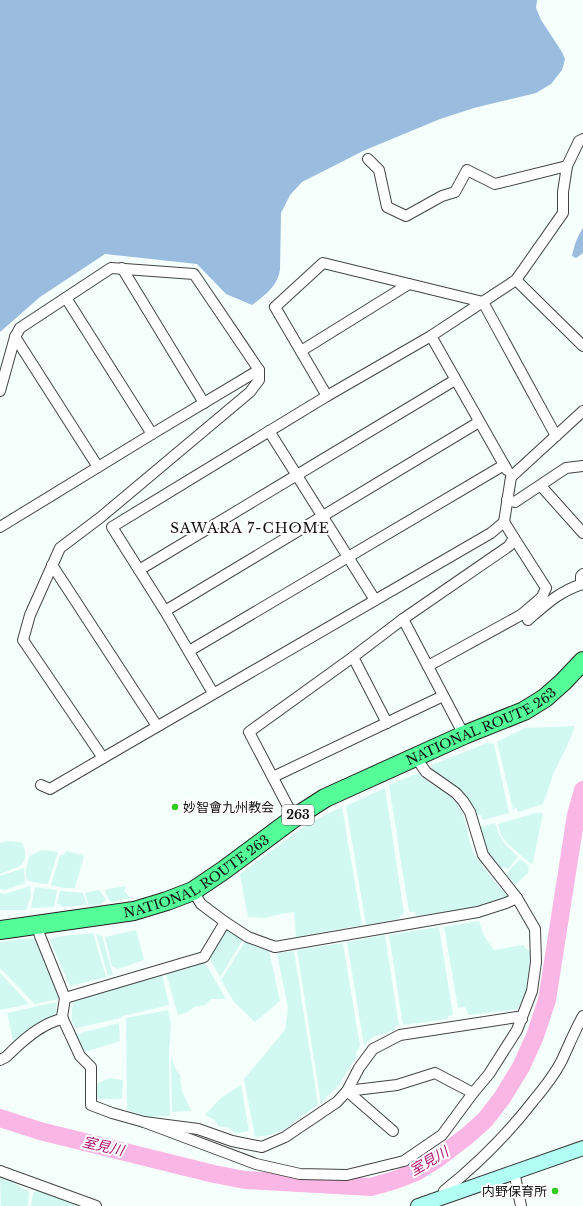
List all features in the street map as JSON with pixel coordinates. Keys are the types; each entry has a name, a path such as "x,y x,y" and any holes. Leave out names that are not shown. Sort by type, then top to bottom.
{"highway":[{"name":"NATIONAL ROUTE 263","path":"0,930 134,911 193,891 294,818 325,798 464,735 524,710 545,698 583,661"}],"street":[{"path":"112,527 327,396 431,336 516,280 563,213 563,192 567,166 579,141 583,139"},
{"path":"368,159 379,170 387,207 406,216 442,196 455,192 468,170 495,184 567,166"},
{"path":"327,396 275,306 323,263 483,302 556,436"},
{"path":"0,391 15,337 20,328 111,268 194,274 259,370 259,380 250,392 103,515 60,548 30,615 23,640 103,758"},
{"path":"122,268 204,403"},
{"path":"516,280 583,346"},
{"path":"301,351 409,284"},
{"path":"66,298 152,434"},
{"path":"431,336 479,422 512,477"},
{"path":"15,337 98,467"},
{"path":"0,527 259,370"},
{"path":"139,570 455,380"},
{"path":"41,785 50,789 213,693 491,534 504,522 512,477 583,411"},
{"path":"164,611 479,422"},
{"path":"269,431 375,600"},
{"path":"189,651 504,465"},
{"path":"508,500 515,502 566,468 583,466"},
{"path":"540,486 583,533"},
{"path":"103,515 139,570 213,693"},
{"path":"428,666 521,615 542,597 546,588 504,522"},
{"path":"294,818 249,732 403,619 509,546 514,538"},
{"path":"52,565 157,726"},
{"path":"528,620 552,599 582,581"},
{"path":"403,619 464,735"},
{"path":"353,657 387,723"},
{"path":"273,777 443,696"},
{"path":"37,925 65,998 62,1017 80,1056 91,1067 91,1105 112,1113 144,1122 256,1164 300,1174 347,1175 404,1161 442,1135 489,1074 522,1019 532,991 536,962 535,929 516,898 483,855 470,812 456,793 426,772 416,758"},
{"path":"193,891 201,904 248,938 275,947 478,912 506,903 516,898"},
{"path":"65,998 204,957 225,922"},
{"path":"445,1197 444,1191 496,1146 520,1119 562,1061 583,1016"},
{"path":"144,1122 198,1129 232,1141 262,1147 291,1133 337,1102 347,1090 359,1068 373,1049 400,1035 517,1018 522,1019"},
{"path":"0,1060 6,1057 38,1029 57,1020 63,1019"},
{"path":"347,1090 397,1085 435,1072 473,1093"},
{"path":"347,1090 393,1131"},
{"path":"418,1206 583,1148"},
{"path":"0,1171 96,1206"},
{"path":"514,1171 521,1206"}],"shaded area":[{"path":"0,0 537,0 536,8 541,20 565,59 562,70 551,84 536,93 474,108 440,119 363,151 302,182 290,195 281,213 280,270 276,281 270,290 252,305 226,294 197,264 105,254 40,297 0,332"},
{"path":"583,228 583,253 576,258 572,256 577,238"},
{"path":"575,726 554,772 543,804 518,812 517,808 513,809 497,742 525,728"},
{"path":"487,743 494,744 509,813 483,820 481,815 477,815 464,793 432,769 432,765"},
{"path":"418,773 451,797 457,804 463,814 474,854 493,880 507,895 505,898 477,907 416,916 415,912 409,912 389,785"},
{"path":"385,788 404,913 399,919 366,925 346,806"},
{"path":"342,807 362,925 296,937 294,912 266,918 248,917 240,874 301,829"},
{"path":"536,813 543,813 533,862 531,864 507,843 501,835 498,824"},
{"path":"495,823 505,844 518,857 508,869 504,867 501,869 483,843 480,827"},
{"path":"8,841 22,843 25,850 25,858 22,864 18,867 0,874 0,843"},
{"path":"42,850 58,852 48,884 29,881 26,878 26,869 29,857"},
{"path":"66,851 84,856 75,888 64,888 51,885 60,855 64,855"},
{"path":"520,859 529,866 528,873 515,885 506,874"},
{"path":"24,868 25,883 5,890 0,889 0,876"},
{"path":"30,886 31,895 26,910 0,910 0,893 5,894"},
{"path":"126,886 124,891 131,898 111,902 105,892 107,889"},
{"path":"35,887 57,890 54,907 31,908"},
{"path":"99,890 106,899 101,904 89,906 85,893"},
{"path":"60,891 83,893 87,905 61,907 61,905 57,903"},
{"path":"479,921 484,936 494,950 523,945 526,949 531,951 528,985 519,1009 469,1015 465,1007 458,1008 444,927"},
{"path":"226,927 243,940 220,977 208,955"},
{"path":"439,927 453,1015 448,1016 448,1019 403,1025 389,935"},
{"path":"136,930 144,960 118,969 112,966 105,937"},
{"path":"93,933 106,977 70,986 50,940 54,937"},
{"path":"96,934 102,936 113,975 108,976"},
{"path":"385,935 399,1026 395,1026 395,1030 373,1037 364,1045 347,942"},
{"path":"35,938 59,999 35,1004 0,968 0,942"},
{"path":"246,940 269,950 280,1001 255,1022 234,1002 221,980"},
{"path":"343,943 360,1046 356,1053 357,1056 338,1086 321,1104 297,950"},
{"path":"294,951 318,1104 285,1129 270,1135 255,1137 244,1079 285,1030 288,1008 277,953"},
{"path":"204,961 226,999 211,999 205,1005 194,1007 188,1012 178,1015 166,973"},
{"path":"0,973 29,1004 0,1010"},
{"path":"162,974 169,1005 76,1028 72,1022 72,1008 74,1002"},
{"path":"57,1002 55,1017 14,1045 7,1013"},
{"path":"168,1010 171,1024 169,1053 170,1116 149,1117 127,1110 126,1018"},
{"path":"119,1023 120,1041 85,1052 76,1034"},
{"path":"171,1058 180,1075 182,1091 191,1111 172,1112"},
{"path":"109,1078 123,1080 122,1099 95,1099 95,1085"},
{"path":"241,1085 249,1131 236,1133 229,1128 218,1126 215,1120 205,1115 221,1098"},
{"path":"0,1178 11,1181 29,1192 28,1206 1,1206"},
{"path":"39,1190 82,1206 31,1206 33,1193"}],"waterway":[{"name":"室見川","path":"0,1118 40,1131 214,1174 245,1180 371,1187 416,1172 437,1159 485,1120 502,1098 521,1067 535,1036 547,1000 576,815 583,790"}],"place":[{"name":"妙智會九州教会","path":"175,807"},
{"name":"内野保育所","path":"555,1191"}],"district":[{"name":"SAWARA 7-CHOME","path":"250,528"}]}
